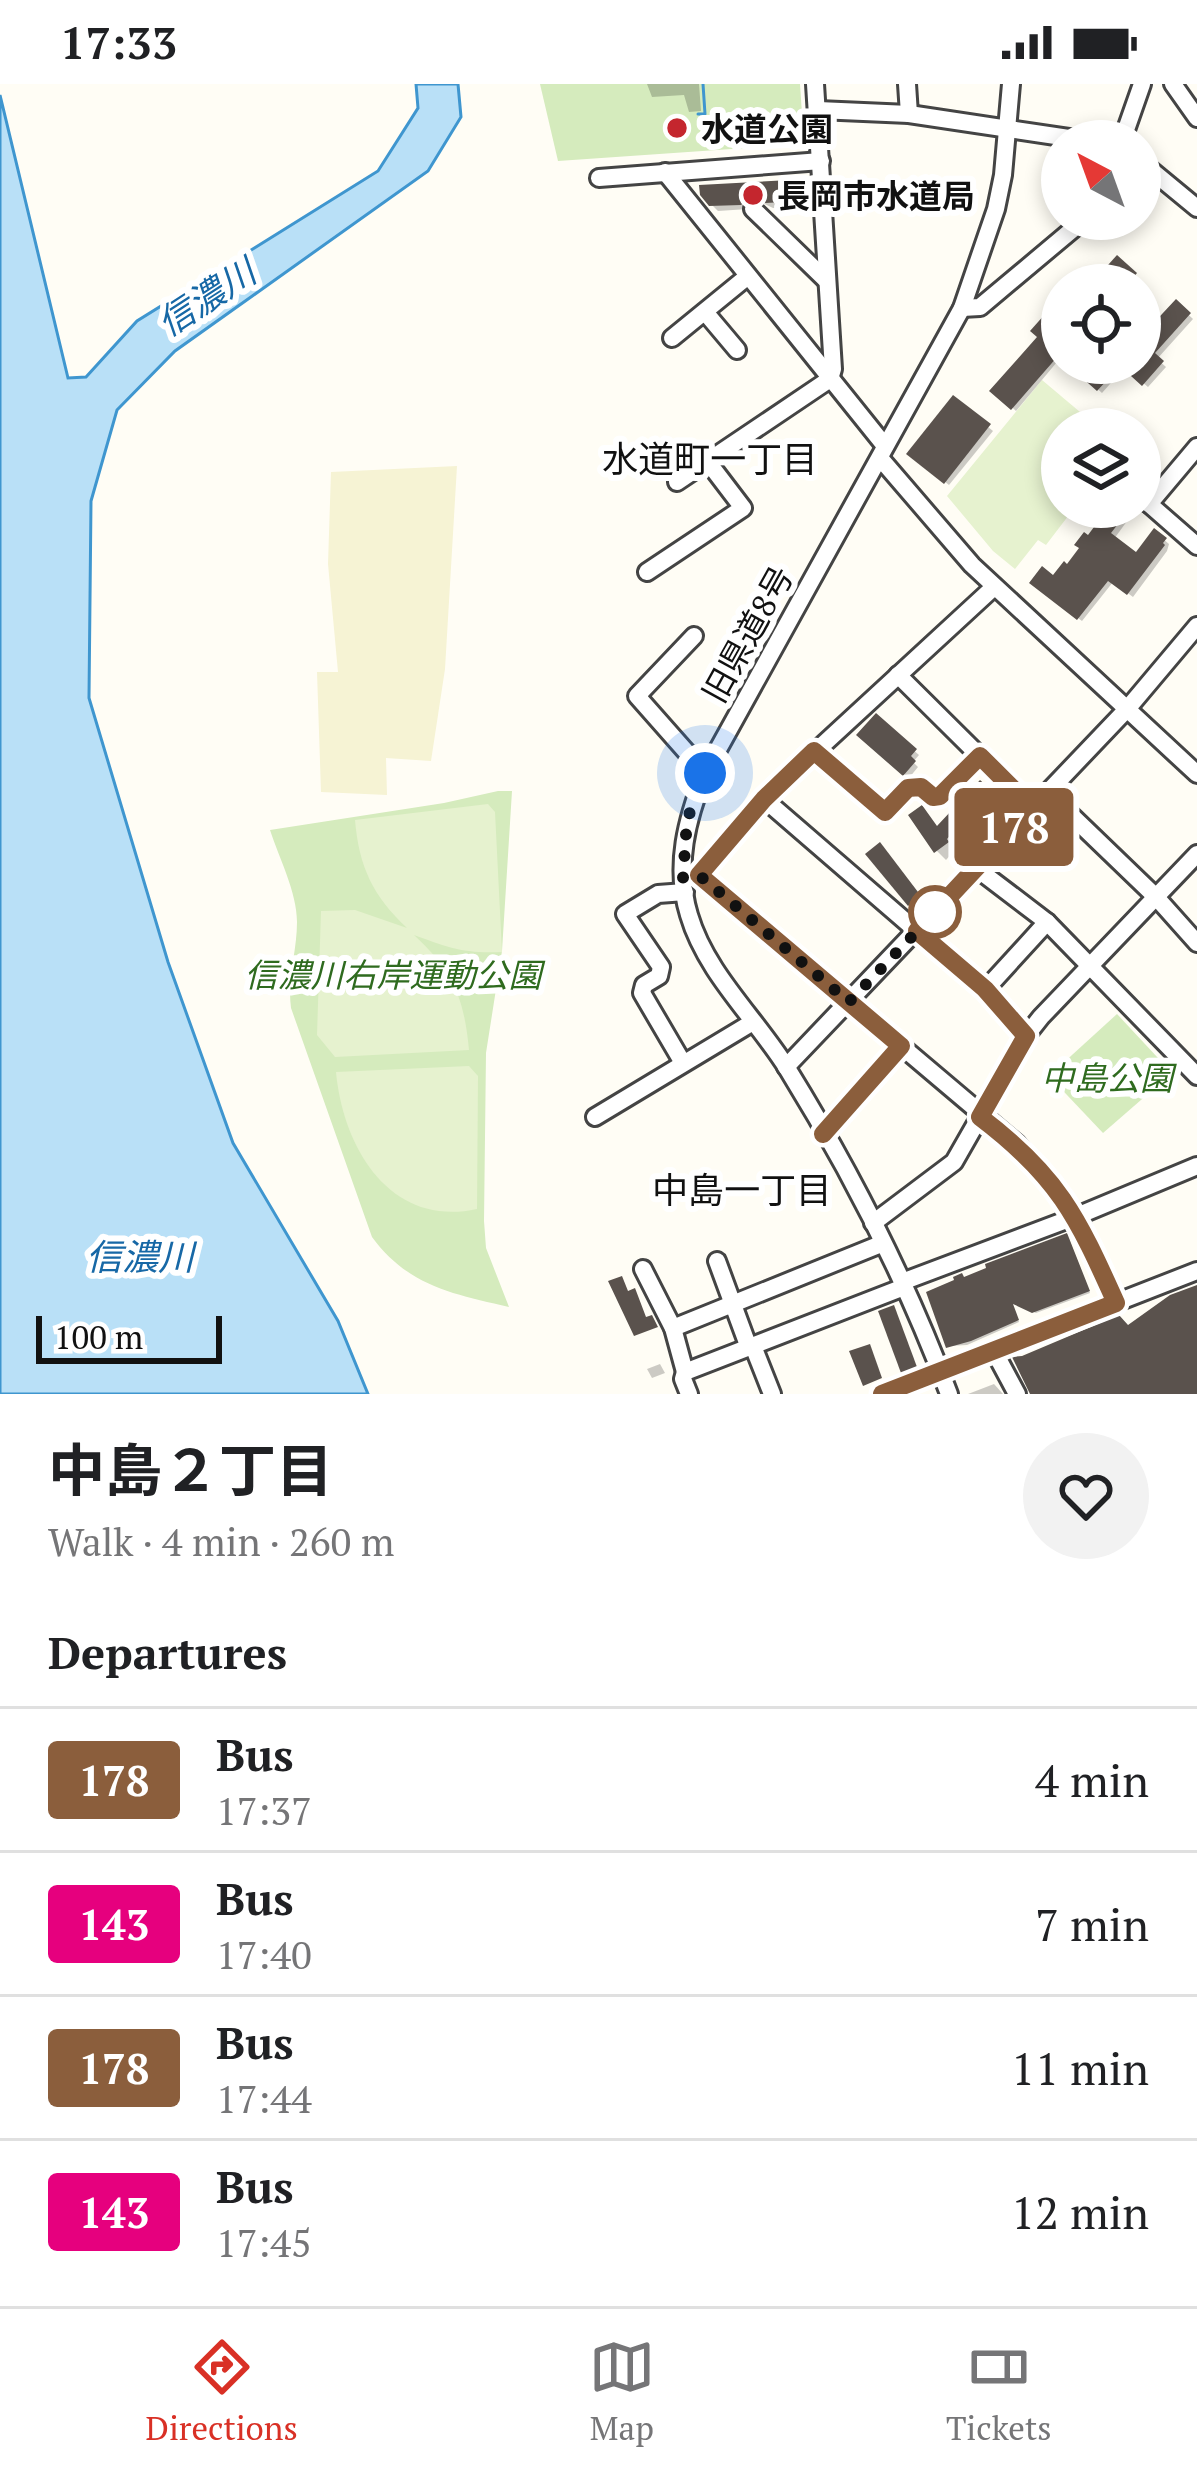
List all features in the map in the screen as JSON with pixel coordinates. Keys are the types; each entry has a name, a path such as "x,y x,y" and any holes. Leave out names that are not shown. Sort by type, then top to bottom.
{"street":[{"path":"677,482 830,379 815,84"},
{"path":"907,84 909,114"},
{"name":"旧県道8号","path":"950,1394 873,1223 786,1067 706,953 691,921 687,820 705,773 962,308 996,209 1011,84"},
{"path":"1129,120 1142,84"},
{"path":"1173,84 1197,118"},
{"path":"818,110 909,114 1041,134"},
{"path":"599,178 820,161"},
{"path":"665,172 830,379 946,538 1197,774"},
{"path":"1161,181 1197,208"},
{"path":"753,209 827,281"},
{"path":"962,308 980,307 1060,240"},
{"path":"672,338 748,276"},
{"path":"705,312 737,350"},
{"path":"1161,484 1197,447"},
{"path":"647,572 742,508 708,462"},
{"path":"1161,514 1197,546"},
{"path":"683,1063 642,993 644,985 659,976 661,967 626,914 658,893 689,882 764,799 994,587"},
{"path":"786,1067 1127,708 1196,629"},
{"path":"694,636 637,696 705,773"},
{"path":"898,675 1032,808"},
{"path":"814,751 885,812 908,788 921,787 933,797 940,796 980,756"},
{"path":"1047,792 1197,943"},
{"path":"764,799 985,989 1026,1036"},
{"path":"873,1223 954,1162 1026,1036 1197,854"},
{"path":"976,868 1047,922 1197,1076"},
{"path":"689,882 849,1002 1017,1144 1077,1216 1116,1303"},
{"path":"985,989 1047,922"},
{"path":"595,1117 753,1022"},
{"path":"823,1134 901,1046"},
{"path":"685,1372 1197,1166"},
{"path":"673,1328 881,1244"},
{"path":"717,1261 772,1394"},
{"path":"644,1269 673,1328 689,1394"},
{"path":"882,1394 1197,1271"},
{"path":"994,1351 1017,1394"}],"shaded area":[{"path":"457,466 445,669 431,761 386,758 387,795 321,792 317,672 338,672 328,564 331,472"}],"green space":[{"name":"水道公園","path":"540,84 800,84 804,144 558,161"},
{"path":"1041,381 1075,408 1041,408 1041,528 1059,528 1046,545 1038,540 1015,569 993,551 947,496"},
{"name":"信濃川右岸運動公園","path":"512,791 502,951 486,1053 484,1221 486,1248 509,1307 433,1286 401,1267 372,1237 291,1008 296,911 270,830"},
{"path":"488,804 495,812 502,952 456,949 414,935 454,986 469,1050 335,1057 317,1035 321,911 355,910 407,928 370,880 355,820"},
{"name":"中島公園","path":"1117,1014 1172,1073 1103,1133 1049,1076"},
{"path":"469,1066 478,1076 477,1209 446,1212 419,1206 396,1194 361,1154 340,1100 336,1072"}],"water":[{"name":"信濃川","path":"416,84 458,84 461,117 428,171 175,351 117,410 91,501 89,698 168,962 233,1143 338,1321 368,1394 0,1394 0,95 68,378 86,377 137,321 378,171 418,108"}],"building":[{"name":"長岡市水道局","path":"808,179 806,201 765,203 751,197 741,205 709,206 700,195 699,185"},
{"path":"1176,299 1191,313 1161,346 1161,315"},
{"path":"1041,319 1041,376 1011,410 989,391 1037,337 1030,331"},
{"path":"953,395 991,424 944,484 906,454"},
{"path":"1093,528 1115,528 1111,533 1136,552 1154,528 1167,538 1127,595 1108,581 1077,620 1029,583 1042,566 1053,575 1064,561 1067,564 1079,548 1074,545 1084,532 1088,535"},
{"path":"876,713 917,749 911,756 916,761 903,776 856,735"},
{"path":"980,780 991,790 949,842 934,853 908,815 922,805 937,826"},
{"path":"880,842 921,896 908,906 865,854"},
{"path":"1067,1233 1090,1291 1032,1313 1013,1304 1019,1320 946,1348 926,1292 962,1273 964,1277 986,1268 985,1264"},
{"path":"622,1276 628,1291 635,1288 646,1317 652,1315 658,1327 634,1336 608,1281"},
{"path":"1197,1285 1197,1394 1030,1394 1012,1357 1119,1315 1128,1325 1170,1295"},
{"path":"894,1305 917,1367 901,1373 878,1311"},
{"path":"870,1344 882,1378 863,1386 849,1351"}],"waterway":[{"path":"698,114 705,114 703,84"}],"bus line":[{"name":"178","path":"823,1134 901,1046 699,875 764,799 814,751 885,812 908,788 921,787 933,797 940,796 980,756 1032,808 917,931 985,989 1026,1036 980,1117 1017,1144 1057,1188 1077,1216 1116,1303 882,1394"}],"place":[{"name":"水道公園","path":"677,128"},
{"name":"長岡市水道局","path":"753,195"}],"district":[{"name":"水道町一丁目","path":"710,458"},
{"name":"中島一丁目","path":"742,1189"}],"route":[{"path":"705,773 687,820 683,878 699,875 849,1002 947,900 935,912"}]}
